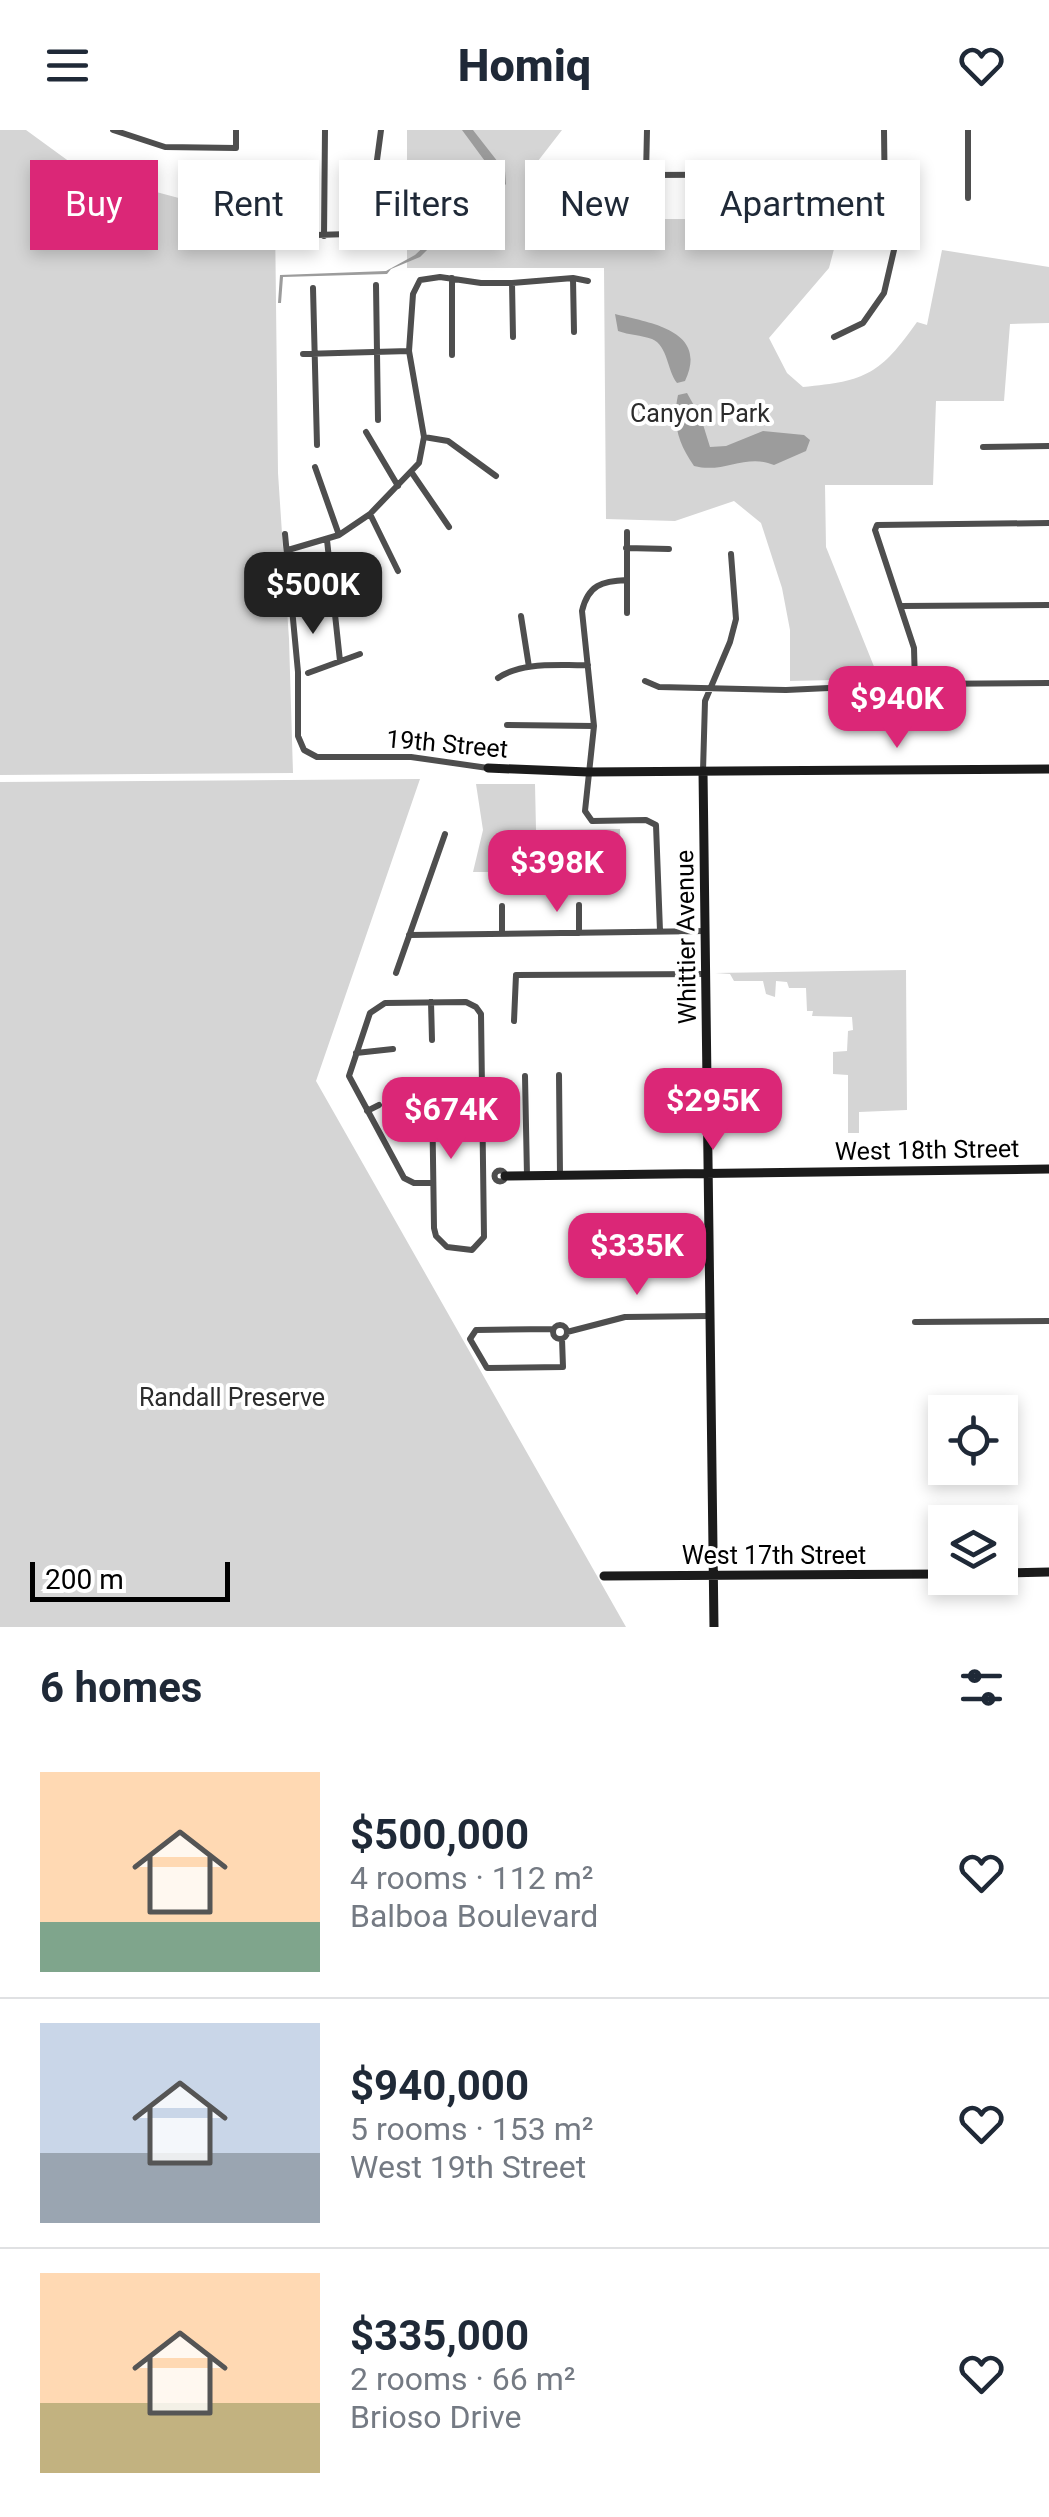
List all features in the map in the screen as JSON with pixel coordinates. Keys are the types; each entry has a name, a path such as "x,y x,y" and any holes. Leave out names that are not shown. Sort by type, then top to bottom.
{"street":[{"path":"113,130 165,147 236,148 236,130"},
{"path":"324,236 325,130"},
{"path":"319,236 382,233 384,212 377,160 381,130"},
{"path":"646,130 646,160"},
{"path":"883,160 884,130"},
{"path":"968,130 968,198"},
{"path":"834,337 863,322 884,293 894,250"},
{"path":"286,534 288,550 339,535 370,514 412,474 423,455 424,437 409,351 415,286 428,277 512,283 573,278 588,281"},
{"path":"452,278 452,355"},
{"path":"573,278 574,332"},
{"path":"512,283 513,338"},
{"path":"376,285 378,420"},
{"path":"313,288 316,445"},
{"path":"303,354 409,351"},
{"path":"366,432 398,486"},
{"path":"424,437 448,440 496,476"},
{"path":"983,446 1049,446"},
{"path":"315,467 339,535"},
{"path":"412,474 449,527"},
{"path":"370,514 398,572"},
{"path":"915,684 914,648 875,530 880,525 1049,523"},
{"path":"627,532 627,613"},
{"path":"327,540 340,661"},
{"path":"626,548 669,549"},
{"name":"19th Street","path":"288,550 298,672 297,727 304,750 317,757 411,757 488,768 588,772 1049,769"},
{"name":"Whittier Avenue","path":"714,1627 704,715 709,687 730,642 736,618 731,554"},
{"path":"626,580 595,585 585,598 582,611 594,726 586,812 592,822 646,820 656,825 660,932"},
{"path":"901,606 1049,605"},
{"path":"520,616 529,667"},
{"path":"308,673 360,654"},
{"path":"498,678 509,670 529,667 588,665"},
{"path":"645,681 659,686 786,690 1049,683"},
{"path":"507,725 594,726"},
{"path":"396,973 445,834"},
{"path":"579,905 579,933"},
{"path":"502,906 502,934"},
{"path":"409,935 706,931"},
{"path":"514,1021 516,975 706,974"},
{"path":"432,1090 434,1228 442,1243 454,1250 472,1250 482,1243 481,1014 476,1006 466,1002 385,1002 377,1006 370,1013 349,1076 404,1178 433,1183"},
{"path":"432,1002 432,1040"},
{"path":"356,1053 393,1050"},
{"path":"559,1075 560,1175"},
{"path":"525,1076 527,1176"},
{"path":"367,1112 378,1105"},
{"name":"West 18th Street","path":"483,1170 499,1176 527,1176 1049,1169"},
{"name":"West 18th Street","path":"483,1182 499,1176"},
{"path":"564,1336 625,1317 711,1316"},
{"path":"915,1322 1049,1320"},
{"path":"560,1325 564,1336 563,1367 487,1368 470,1340 476,1330 553,1330 560,1325"},
{"path":"1018,1573 1049,1572"},
{"name":"West 17th Street","path":"604,1576 928,1574"}],"green space":[{"path":"0,130 26,130 67,160 30,160 30,250 158,250 158,192 178,198 178,250 275,250 278,473 293,773 0,775"},
{"name":"Canyon Park","path":"407,130 562,130 539,160 525,160 525,250 665,250 665,219 685,219 685,250 834,250 829,268 769,338 787,373 803,387 843,382 870,372 893,353 917,322 927,325 942,250 1049,267 1049,323 1010,324 1004,401 936,401 933,485 825,485 826,547 879,679 790,681 790,630 782,588 761,523 734,501 675,521 606,519 604,268 407,268 407,250 505,250 505,160 407,160"},
{"name":"Randall Preserve","path":"420,779 316,1081 626,1627 0,1627 0,782"},
{"path":"476,784 535,784 536,830 620,829 621,872 473,872 483,830"},
{"path":"906,970 907,1110 859,1112 859,1133 848,1133 848,1075 833,1074 833,1052 847,1051 852,1017 812,1016 813,1011 807,1011 806,988 789,988 787,982 776,981 775,997 766,994 763,981 734,981 730,974 715,973"}],"shaded area":[{"path":"462,130 473,130 496,160 484,160"},
{"path":"427,250 387,274 283,277 278,303 280,275 386,271"},
{"path":"615,314 659,326 683,340 690,364 685,381 677,383 657,342 618,331"},
{"path":"687,393 701,418 710,447 726,446 763,431 804,435 810,440 806,451 774,465 754,461 715,468 694,466 680,441 676,424 678,395"}]}
